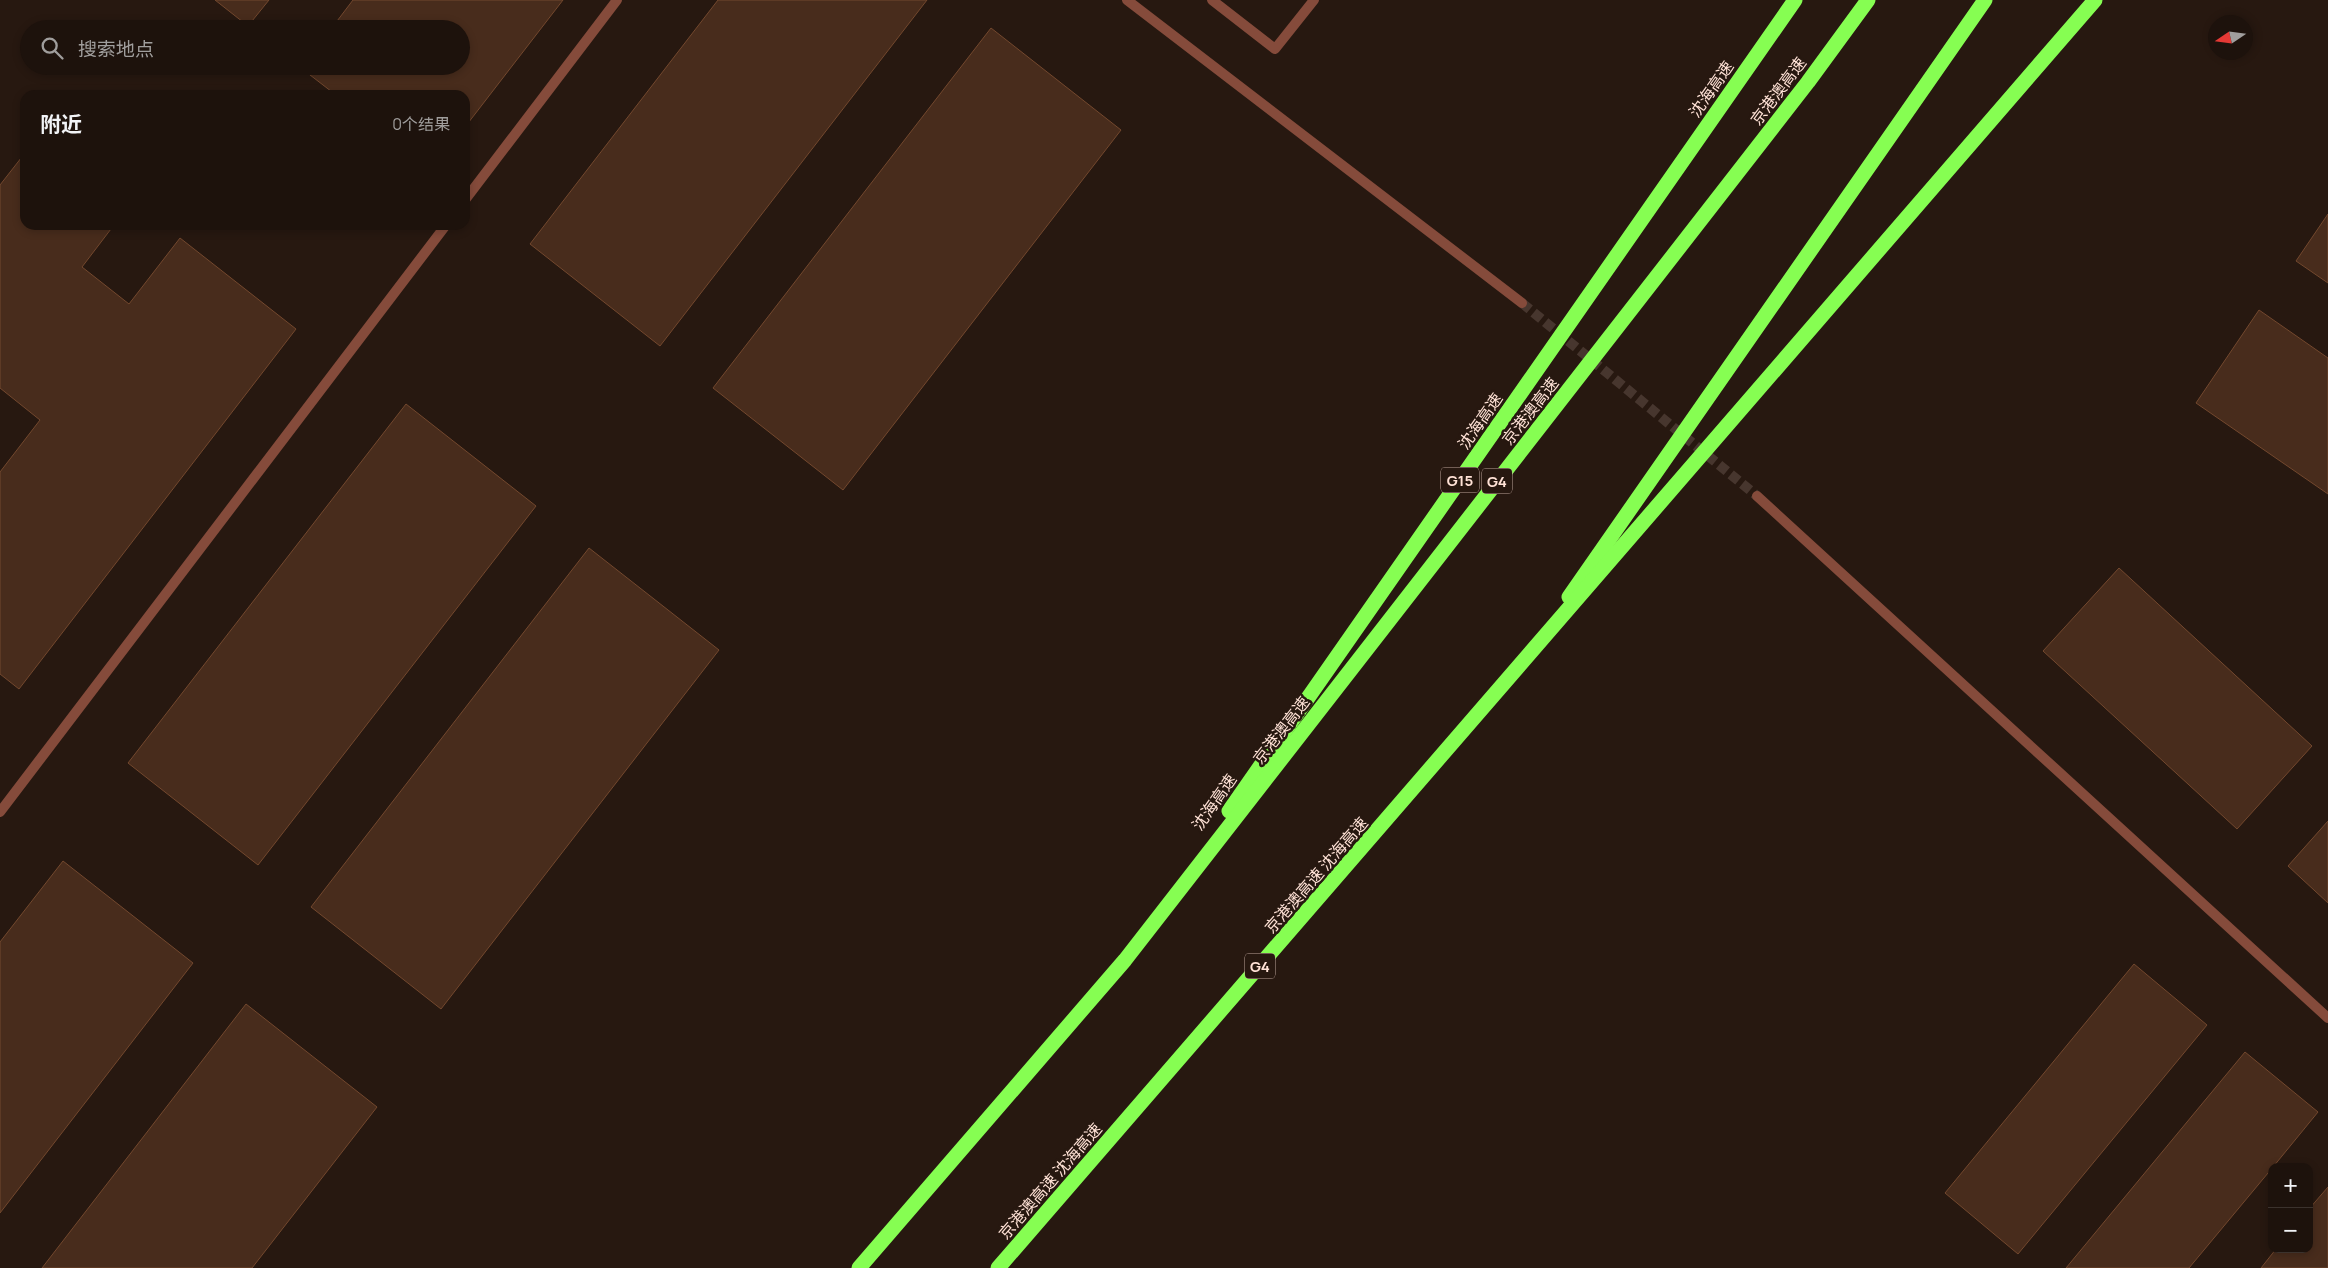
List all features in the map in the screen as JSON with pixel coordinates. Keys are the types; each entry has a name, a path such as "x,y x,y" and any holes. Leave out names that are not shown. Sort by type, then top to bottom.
{"highway":[{"name":"沈海高速","path":"1125,960 1795,0"},
{"name":"京港澳高速","path":"1125,960 1796,97 1868,0"},
{"name":"G4","path":"1522,664 1985,0"},
{"path":"1522,664 2095,0"},
{"name":"京港澳高速 沈海高速","path":"998,1268 1522,664"},
{"name":"G4","path":"859,1268 1125,960"}],"street":[{"path":"470,193 617,0"},
{"path":"1126,0 1522,303"},
{"path":"1212,0 1276,49 1314,0"},
{"path":"0,812 442,230"},
{"path":"1757,496 2328,1018"}],"building":[{"path":"215,0 269,0 253,20 240,20"},
{"path":"353,0 563,0 470,121 470,90 330,90 310,75 470,75 470,20 338,20"},
{"path":"718,0 927,0 660,346 530,244"},
{"path":"991,28 1121,130 843,490 713,388"},
{"path":"20,159 20,230 110,230 82,267 129,304 180,238 296,329 19,689 0,674 0,472 40,420 0,388 0,185"},
{"path":"2328,214 2328,283 2296,261"},
{"path":"2259,310 2328,358 2328,494 2196,403"},
{"path":"406,404 536,506 258,865 128,763"},
{"path":"589,548 719,650 441,1009 311,907"},
{"path":"2119,568 2312,746 2237,829 2043,651"},
{"path":"2328,821 2328,903 2288,866"},
{"path":"63,861 193,963 0,1213 0,942"},
{"path":"2134,964 2207,1025 2018,1254 1945,1193"},
{"path":"246,1004 377,1107 252,1268 42,1268"},
{"path":"2245,1052 2318,1112 2276,1163 2268,1163 2268,1173 2189,1268 2066,1268"},
{"path":"2328,1187 2328,1268 2261,1268 2273,1253 2313,1253 2313,1204"}],"tunnel":[{"path":"1522,303 1757,496"}]}
